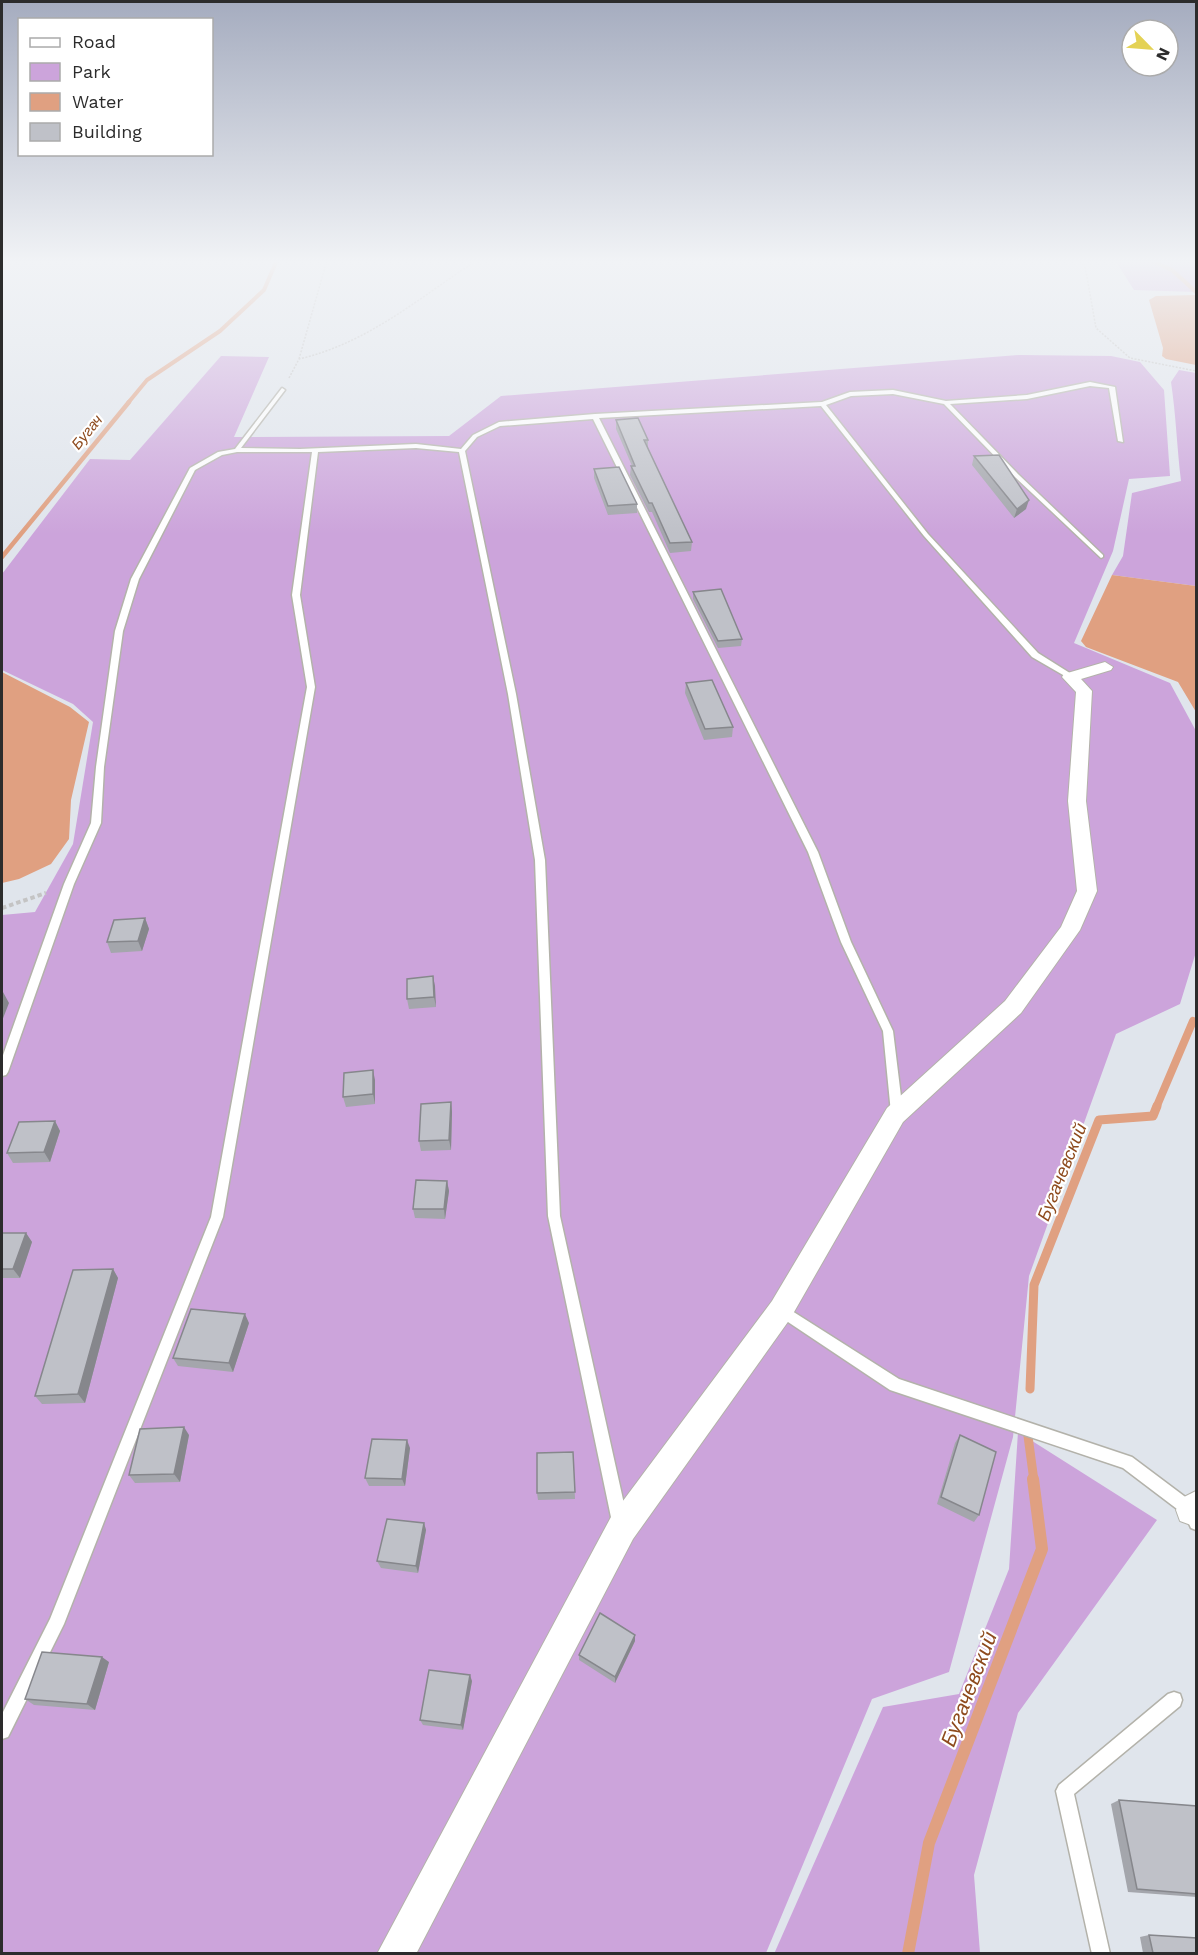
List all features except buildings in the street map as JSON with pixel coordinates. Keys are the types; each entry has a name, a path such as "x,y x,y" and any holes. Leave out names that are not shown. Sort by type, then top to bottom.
{"street":[{"path":"396,1953 622,1528 781,1310 897,1113 1013,1007 1070,930 1087,891 1077,801 1083,691 1070,678 1105,667"}],"lane":[{"path":"462,451 475,435 499,424 596,416 823,404 850,394 892,392 946,403 1027,397 1090,384 1112,387 1120,441"},
{"path":"237,450 282,390"},
{"path":"946,403 1017,476 1101,556"},
{"path":"823,404 934,543 1035,655 1070,678"},
{"path":"596,416 813,852 846,942 888,1031 897,1113"},
{"path":"2,1072 69,884 96,823 100,767 119,631 135,579 192,469 220,453 237,450 315,450 401,446 443,447 462,451"},
{"path":"2,1731 56,1623 217,1217 311,687 296,595 315,450"},
{"path":"462,451 512,694 540,860 554,1216 622,1528"},
{"path":"781,1310 895,1384 1039,1430 1127,1462 1195,1513"},
{"path":"1101,1953 1065,1791 1174,1700"}],"path":[{"path":"282,390 301,351"},
{"path":"299,359 322,356 332,351"},
{"path":"1122,351 1130,358 1197,370"},
{"path":"2,908 69,884"}],"green space":[{"path":"1019,355 1111,356 1140,362 1164,390 1170,476 1129,479 1113,551 1074,643 1170,683 1196,731 1196,952 1180,1004 1116,1034 1029,1276 1013,1437 949,1672 872,1699 766,1953 2,1953 2,915 35,912 73,844 93,722 73,704 2,670 2,574 90,459 130,460 221,356 269,357 234,437 449,436 501,396"},
{"path":"1179,370 1196,373 1196,586 1112,575 1123,556 1132,493 1181,481 1171,382"},
{"path":"1018,1432 1157,1520 1018,1713 974,1875 980,1953 774,1954 883,1707 959,1694 1009,1569"}],"water":[{"path":"1163,351 1196,351 1196,365 1166,359 1162,356"},
{"path":"1112,575 1196,586 1196,712 1178,682 1086,647 1081,641"},
{"path":"2,672 70,707 89,722 71,800 69,839 51,864 19,879 2,883"}],"waterway":[{"name":"Бугач","path":"128,403 147,380 190,351"},
{"name":"Бугач","path":"2,557 129,402"},
{"name":"Бугачевский","path":"1156,1108 1193,1021"},
{"name":"Бугачевский","path":"1030,1389 1034,1285 1099,1120 1153,1116 1157,1106"},
{"name":"Бугачевский","path":"1028,1436 1034,1481"},
{"name":"Бугачевский","path":"908,1954 929,1843 1042,1549 1033,1479"}]}
